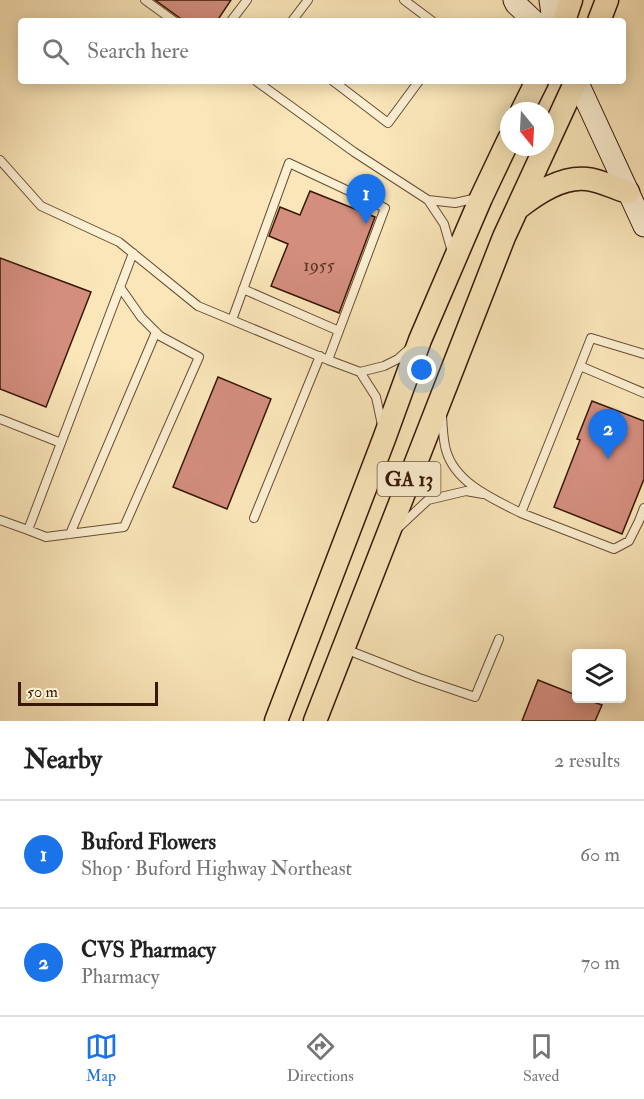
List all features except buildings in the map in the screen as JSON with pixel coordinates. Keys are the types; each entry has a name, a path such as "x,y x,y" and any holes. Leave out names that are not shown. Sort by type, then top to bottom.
{"main road":[{"path":"565,18 571,0"},
{"path":"600,18 607,0"},
{"path":"526,102 536,84"},
{"name":"GA 13","path":"315,721 504,237 576,84"},
{"name":"GA 13","path":"276,721 420,340 501,156"},
{"path":"517,209 536,194 565,181 587,179 628,192"}],"street":[{"path":"513,0 531,18"},
{"path":"550,0 553,18"},
{"path":"578,84 644,226"}],"lane":[{"path":"145,0 170,18"},
{"path":"233,18 247,0"},
{"path":"294,18 308,0"},
{"path":"404,0 428,18"},
{"path":"260,84 354,152 428,200 444,224 454,260"},
{"path":"337,84 388,123 417,84"},
{"path":"0,160 41,206 119,242 198,306 360,372 384,366 398,359 420,340"},
{"path":"232,320 289,164 385,208 339,331 324,358 254,518"},
{"path":"428,200 455,202 481,198"},
{"path":"28,530 133,253"},
{"path":"0,520 46,537 124,527 199,357 160,336 141,317 120,286"},
{"path":"243,289 339,331"},
{"path":"70,534 156,332"},
{"path":"520,513 591,338 644,354"},
{"path":"580,366 644,393"},
{"path":"360,372 376,397 384,439"},
{"path":"440,400 446,450 452,465 461,476 484,494 520,513 614,549 628,542 644,508"},
{"path":"0,419 61,443"},
{"path":"386,538 428,500 466,491 484,494"},
{"path":"343,648 475,697 499,639"}],"place":[{"name":"Buford Flowers","path":"366,224"},
{"name":"CVS Pharmacy","path":"608,459"}]}
